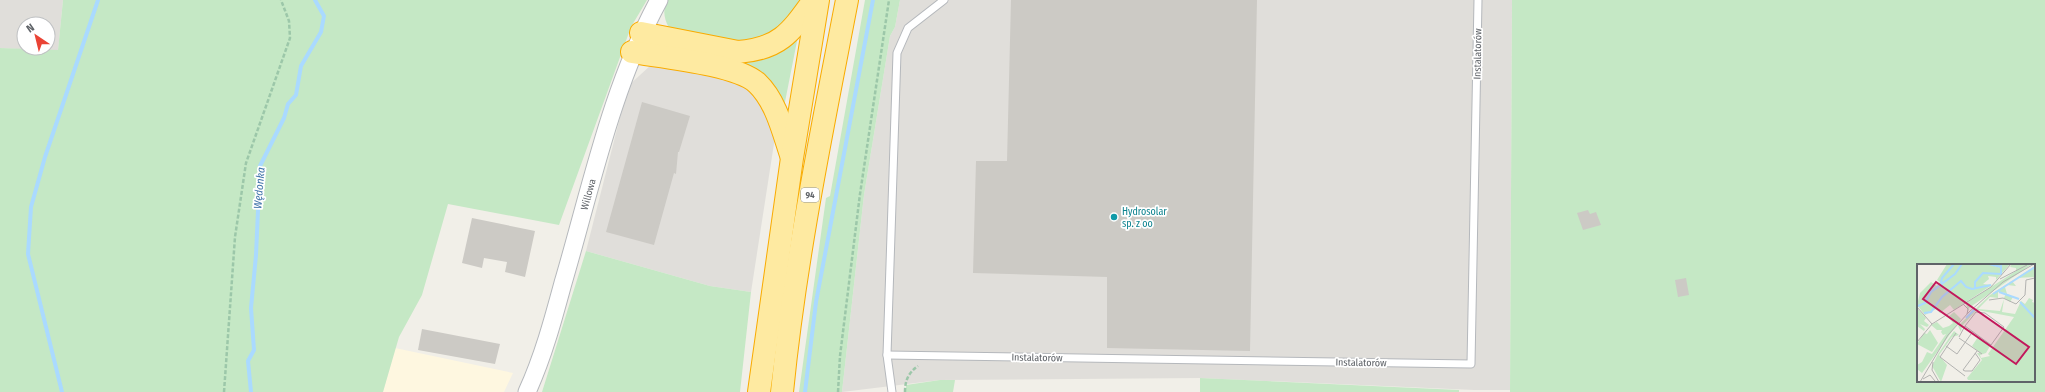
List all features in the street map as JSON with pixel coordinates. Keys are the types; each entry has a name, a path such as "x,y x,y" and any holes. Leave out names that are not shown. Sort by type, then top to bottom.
{"highway":[{"path":"641,33 738,52 753,51 773,45 785,37 794,28 814,0"},
{"name":"94","path":"759,392 792,158 818,0"},
{"name":"94","path":"782,392 795,288 847,0"},
{"path":"632,52 718,67 741,74 756,82 775,109 792,158"}],"street":[{"name":"Willowa","path":"527,392 537,370 604,135 632,52 659,0"}],"lane":[{"path":"892,392 887,355 897,53 908,28 944,0"},
{"name":"Instalatorów","path":"887,355 1471,364 1478,0"}],"path":[{"path":"224,392 235,237 246,163 290,38 289,21 281,0"},
{"path":"838,392 840,356 860,194 889,0"},
{"path":"904,392 905,382 912,371 921,365"}],"shaded area":[{"path":"0,0 63,0 58,51 56,51 56,16 16,16 16,49 0,48"},
{"path":"900,0 1512,0 1510,390 1474,390 1200,378 940,380 842,392 864,195 890,36 895,27"},
{"path":"651,65 674,65 752,87 770,110 775,137 751,292 710,286 586,251 628,86"},
{"path":"395,348 513,373 504,392 383,392"}],"green space":[{"path":"63,0 647,0 631,27 559,225 448,204 422,295 399,337 383,392 0,392 0,48 16,49 16,56 56,56 56,50 58,50"},
{"path":"668,0 799,0 791,19 763,42 716,43 669,28 664,14"},
{"path":"865,0 900,0 895,27 890,36 864,195 842,392 799,392 826,198 830,196"},
{"path":"1512,0 2045,0 2045,392 1510,392"},
{"path":"799,31 783,112 776,97 657,43 736,56"},
{"path":"586,251 710,286 751,292 740,392 542,392"},
{"path":"1200,378 1459,390 1459,392 1200,392"},
{"path":"940,380 955,380 953,392 906,392 906,385"}],"building":[{"name":"Hydrosolar sp. z oo","path":"1011,0 1257,0 1250,351 1107,348 1107,277 973,273 976,161 1007,161"},
{"path":"642,102 690,116 678,152 676,174 674,173 654,245 606,232"},
{"path":"1588,210 1590,214 1596,212 1601,225 1583,230 1577,213"},
{"path":"472,218 535,231 525,277 505,272 507,262 484,258 482,268 462,263"},
{"path":"1686,278 1689,295 1678,297 1675,280"},
{"path":"422,329 500,344 495,364 418,350"}],"waterway":[{"path":"62,392 28,254 31,207 45,157 98,0"},
{"name":"Wędonka","path":"251,392 248,361 254,350 251,308 256,255 260,166 284,118 288,104 296,95 301,66 321,32 324,16 315,0"},
{"path":"805,392 816,302 873,0"}],"place":[{"name":"Hydrosolar sp. z oo","path":"1114,217"}]}
